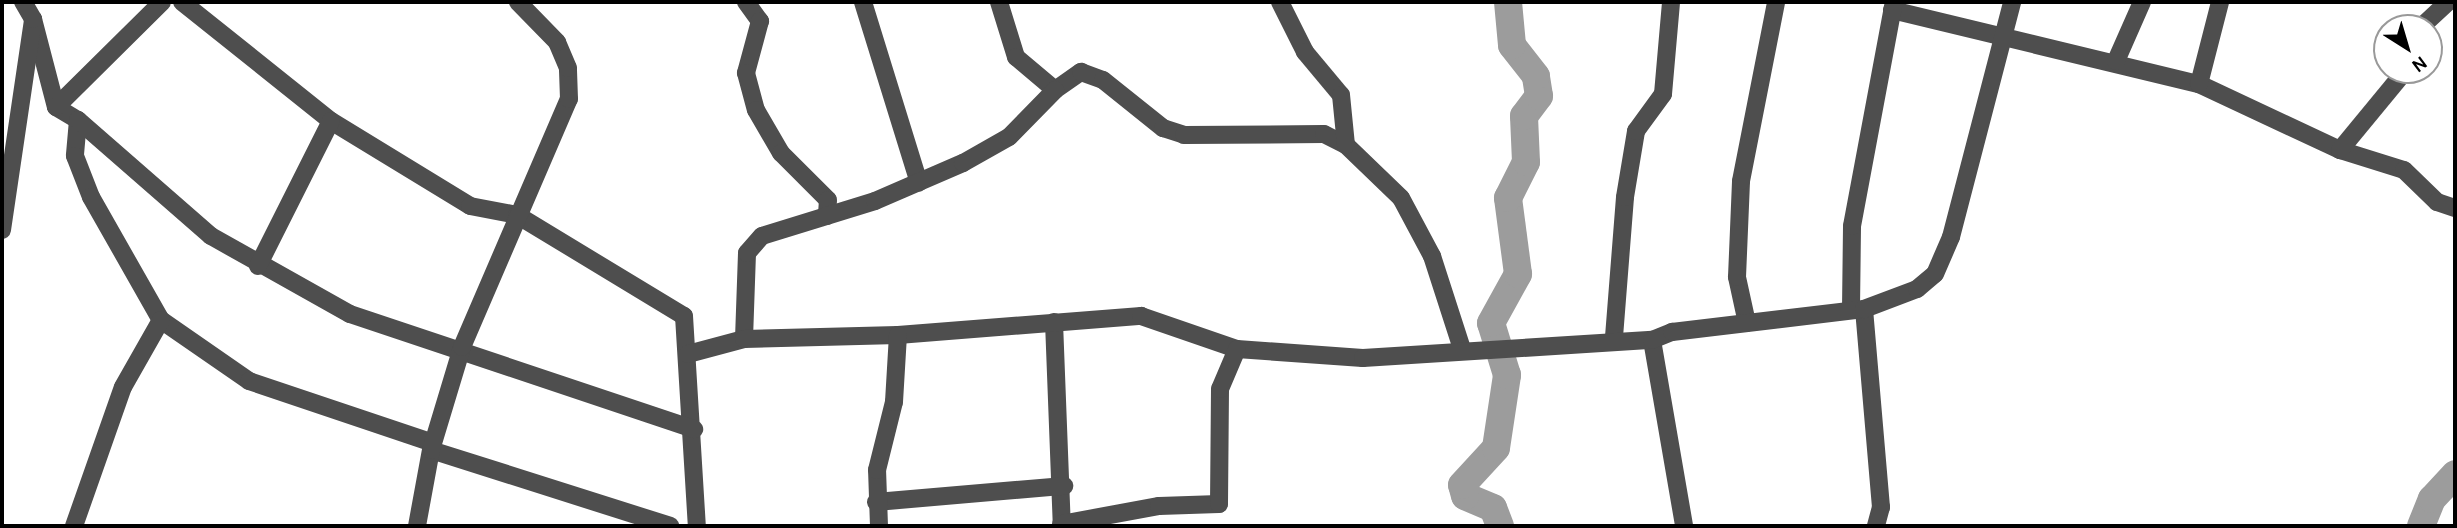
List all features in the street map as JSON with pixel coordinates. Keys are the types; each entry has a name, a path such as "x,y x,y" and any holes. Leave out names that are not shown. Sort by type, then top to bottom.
{"street":[{"path":"23,2 33,19 56,107 78,120 211,236 258,266 350,314 462,347 694,429"},
{"path":"56,107 162,2"},
{"path":"182,2 331,121 470,206 517,215 682,314 694,429 697,526"},
{"path":"417,526 432,447 462,347 569,99 568,68 557,42 518,2"},
{"path":"746,2 760,21 746,73 756,110 781,153 828,200 827,216"},
{"path":"863,2 919,183"},
{"path":"999,2 1016,57 1055,90"},
{"path":"1280,2 1305,52 1341,95 1346,145"},
{"path":"1614,337 1625,197 1636,131 1663,94 1671,2"},
{"path":"1747,323 1737,277 1741,181 1776,2"},
{"path":"688,354 744,339 898,335 1141,316 1237,349 1363,358 1614,337 1651,340 1747,323 1857,309 1917,289 1935,274 1951,237 2012,2"},
{"path":"2116,61 2142,2"},
{"path":"2199,84 2220,2"},
{"path":"2435,14 2448,2"},
{"path":"1876,526 1881,507 1857,309 1852,226 1893,6 2199,84 2340,150 2404,170 2437,202 2454,208"},
{"path":"2,230 33,19"},
{"path":"744,339 747,253 753,243 774,229 827,216 919,183 1009,137 1055,90 1081,72 1103,80 1163,128 1184,135 1324,134 1346,145 1401,198 1432,256 1462,349"},
{"path":"2340,150 2394,84"},
{"path":"78,120 75,156 87,187 161,320 249,381 432,447 670,526"},
{"path":"258,266 331,121"},
{"path":"74,526 124,387 161,320"},
{"path":"1054,322 1064,486 1061,525 1158,506 1219,504 1220,389 1237,349"},
{"path":"879,526 876,502 894,402 898,335"},
{"path":"1651,340 1684,526"},
{"path":"876,502 1064,486"}],"waterway":[{"path":"1500,526 1493,508 1465,496 1462,485 1496,448 1507,375 1491,323 1518,274 1508,198 1526,162 1524,116 1539,96 1536,76 1512,45 1508,2"},
{"path":"2421,526 2432,499 2455,474"}]}
